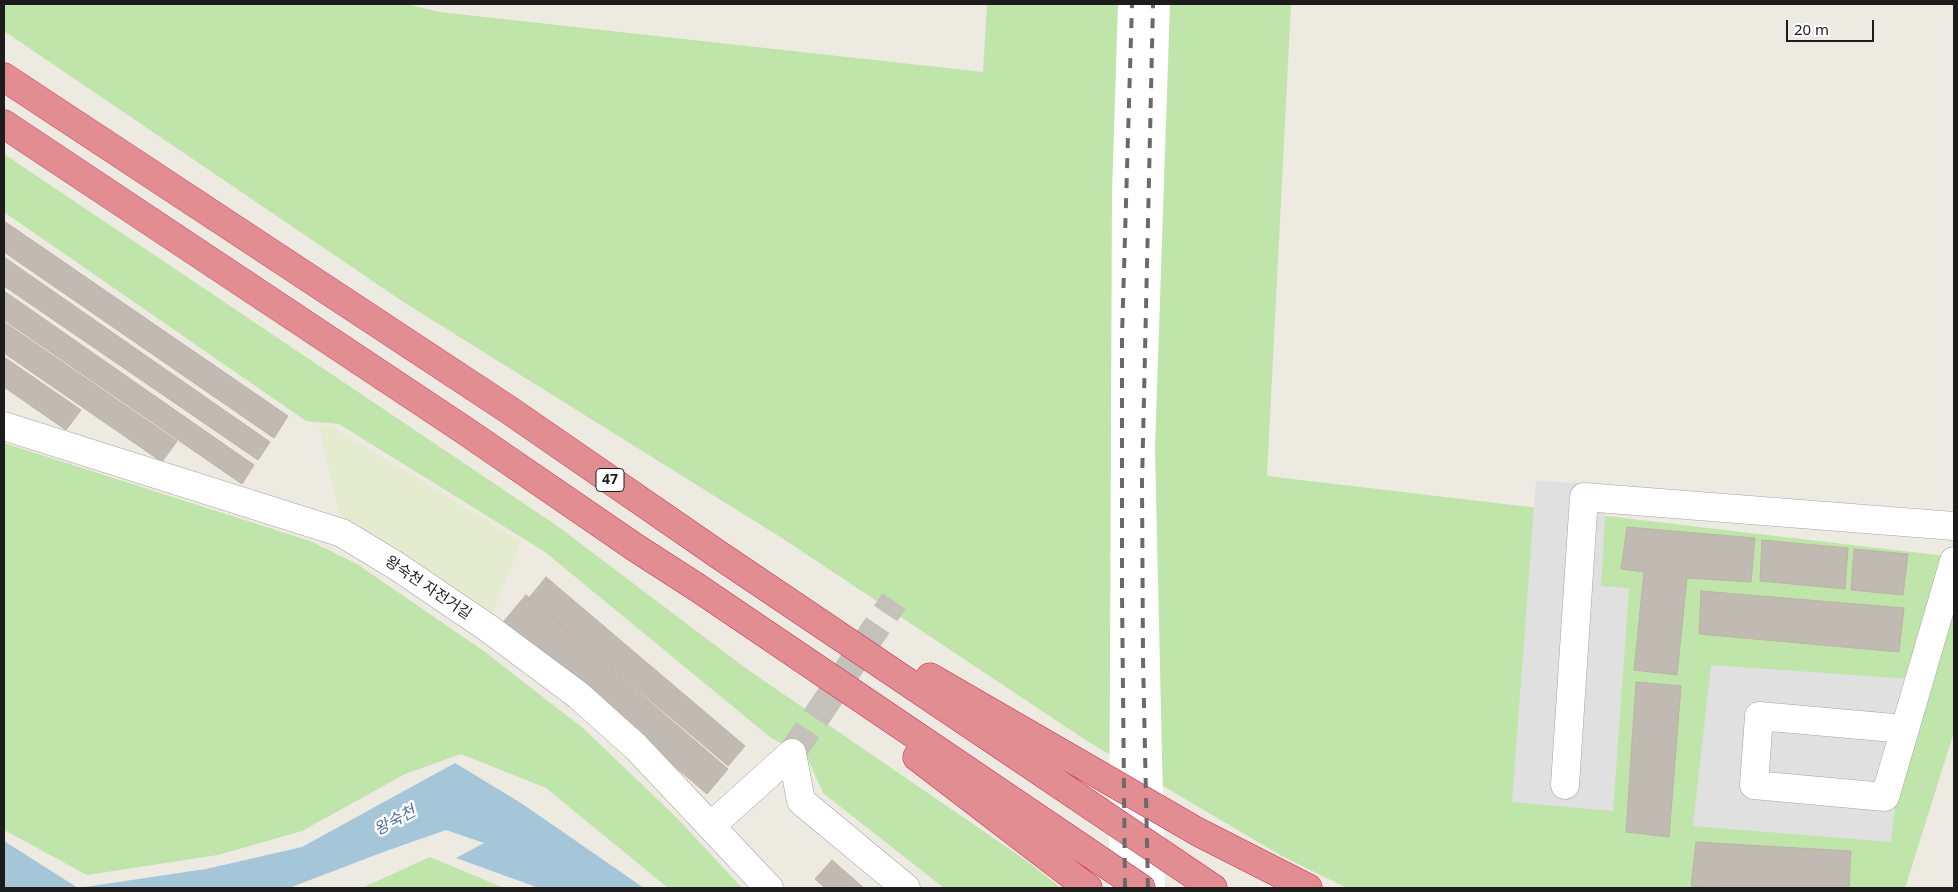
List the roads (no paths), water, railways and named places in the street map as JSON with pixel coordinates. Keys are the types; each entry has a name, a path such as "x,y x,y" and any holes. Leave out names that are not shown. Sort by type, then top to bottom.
{"highway":[{"name":"47","path":"4,77 509,410 719,555 1213,888"},
{"path":"4,124 456,424 636,548 1141,888"},
{"path":"719,555 1198,832 1308,888"},
{"path":"698,588 1088,888"}],"street":[{"name":"왕숙천 자전거길","path":"4,426 342,533 395,565 488,628 578,694 636,746 769,888"},
{"path":"1565,785 1584,497 1954,526"},
{"path":"1905,729 1759,716 1754,785 1885,797 1905,729 1954,562"},
{"path":"712,826 792,753 801,801 906,888"}],"water":[{"name":"왕숙천","path":"455,763 521,803 644,888 539,888 456,858 484,843 446,830 289,888 78,888 206,869 302,847"},
{"path":"4,841 78,888 4,888"}],"tunnel":[{"path":"792,753 894,601"}],"railway":[{"path":"1125,888 1122,336 1132,4"},
{"path":"1148,888 1143,659 1142,483 1153,4"}]}
